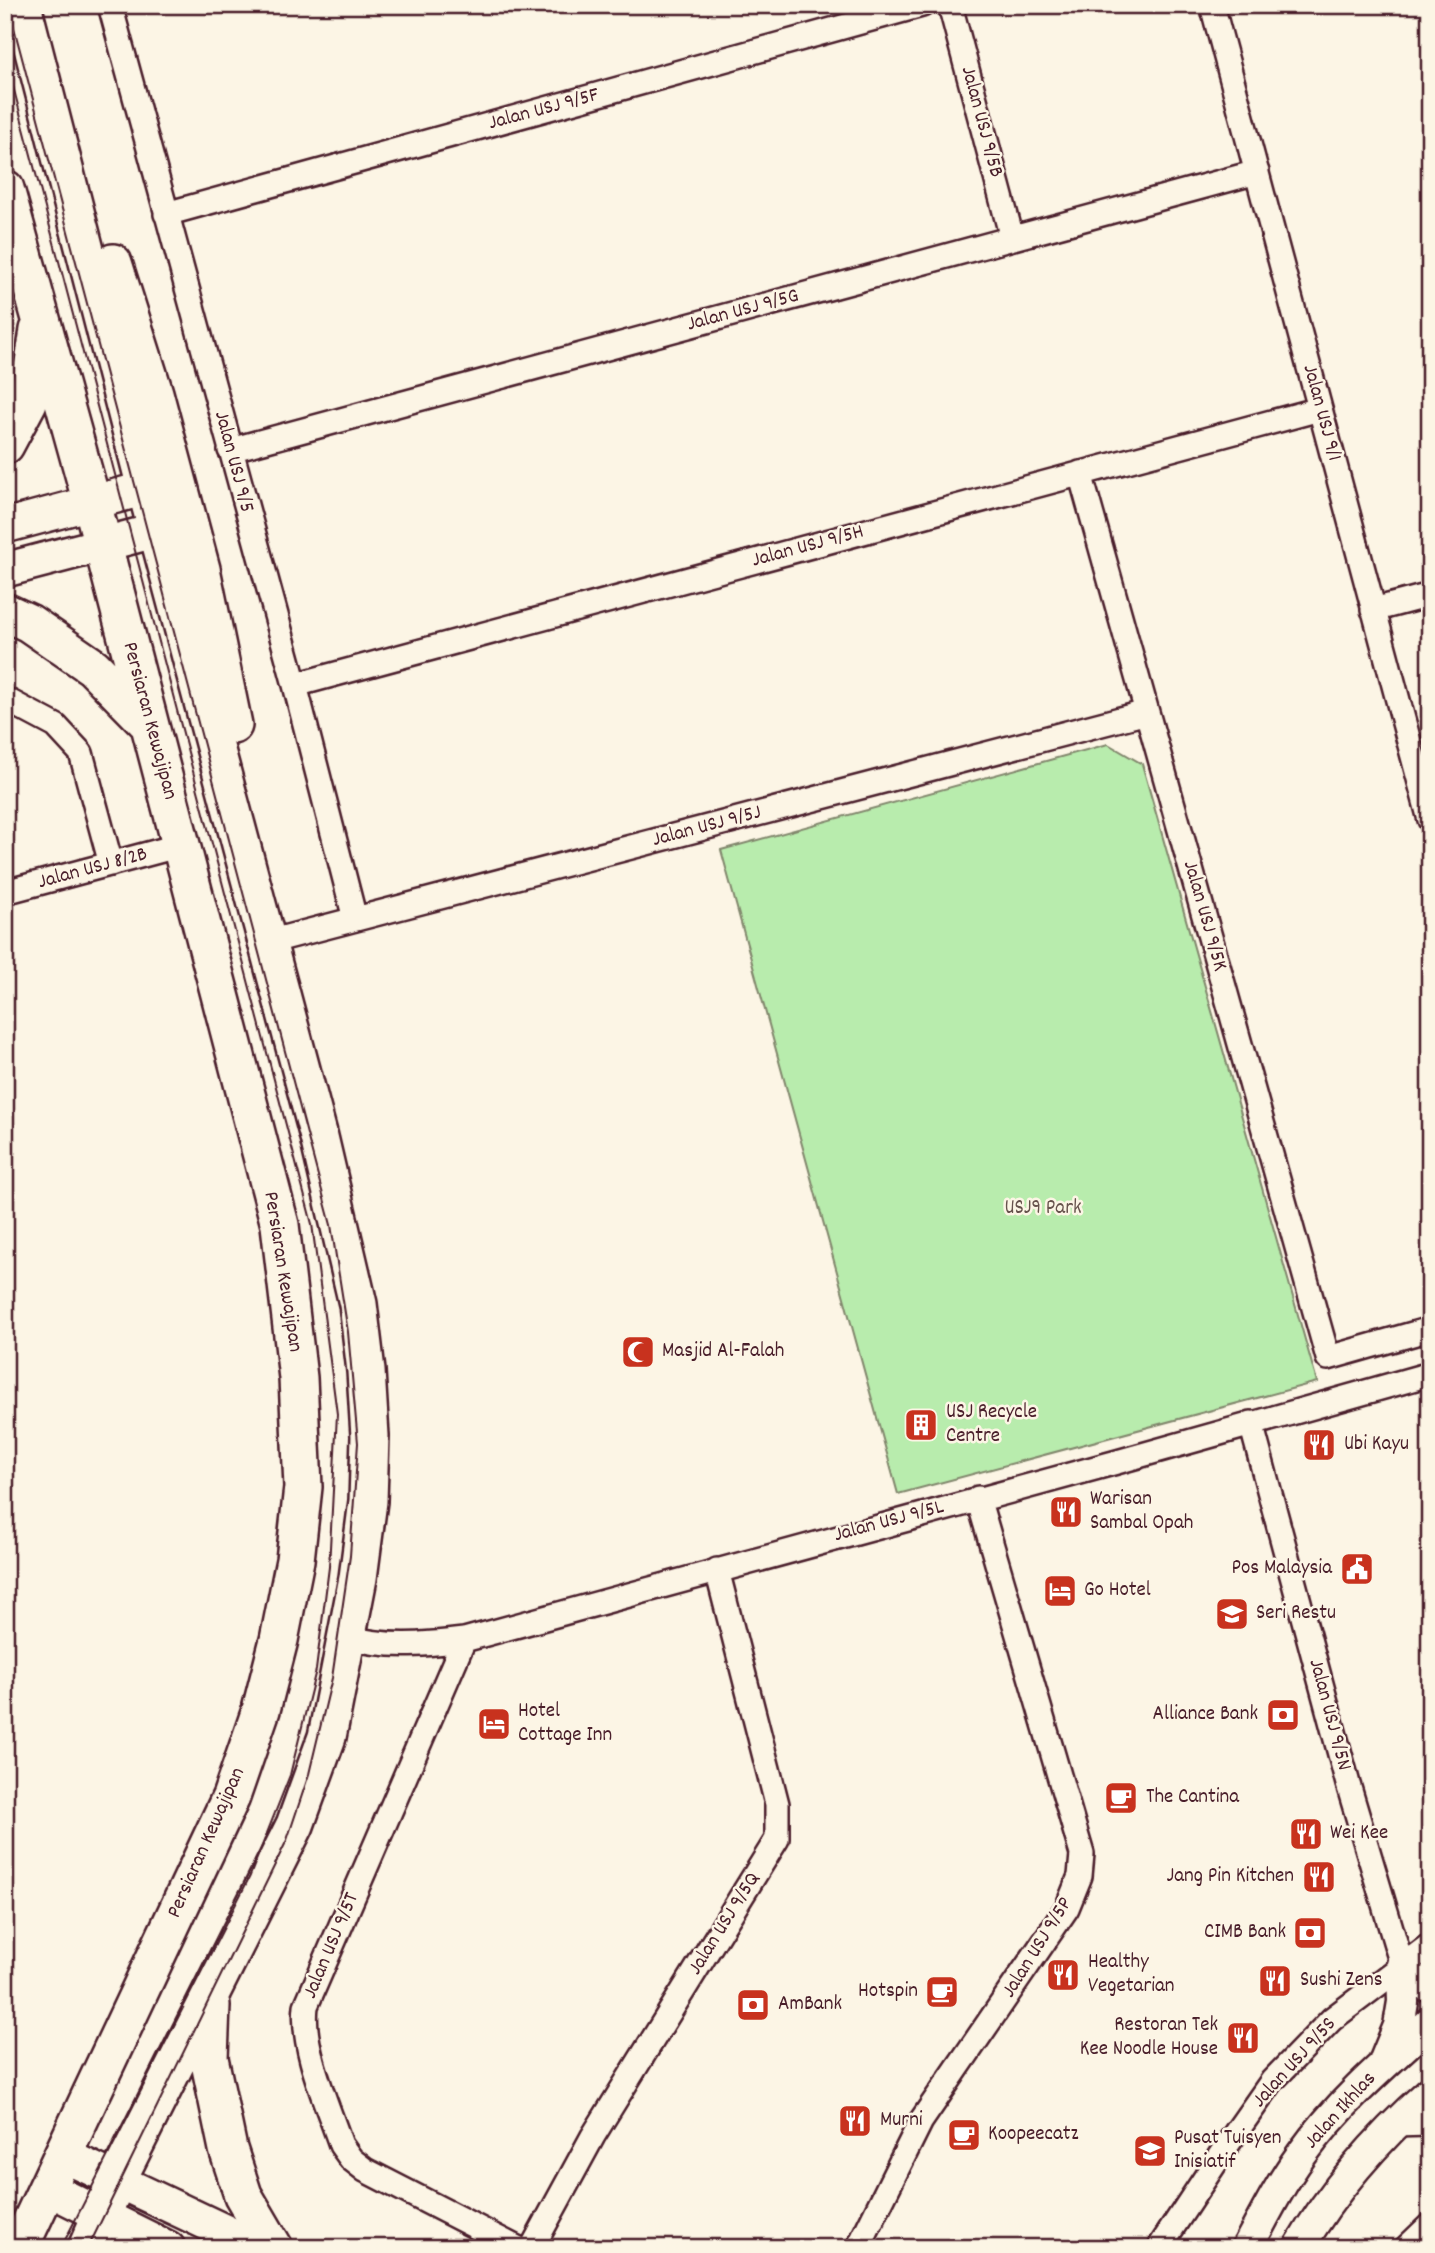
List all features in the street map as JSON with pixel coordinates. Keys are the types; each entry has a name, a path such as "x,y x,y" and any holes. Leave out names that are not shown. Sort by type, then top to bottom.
{"main road":[{"path":"22,5 146,488 319,1137 358,1304 370,1436 368,1501 358,1578 327,1737 295,1825 117,2180 94,2232"},
{"path":"41,76 98,218 154,393 201,569 233,720 254,890"},
{"name":"Persiaran Kewajipan","path":"5,189 103,544 280,1225 298,1378 303,1487 295,1560 279,1640 261,1710 231,1797 19,2248"},
{"path":"5,445 28,402 41,318"},
{"path":"5,526 146,488"},
{"path":"5,570 158,530"},
{"path":"5,612 29,623 93,667 150,725"},
{"path":"212,1990 209,2058 228,2149 243,2195 274,2248"},
{"path":"63,2155 260,2248"},
{"path":"47,2188 94,2232 168,2248"}],"street":[{"name":"Jalan USJ 9/5","path":"110,5 295,685 355,919"},
{"name":"Jalan USJ 9/5F","path":"166,214 922,5"},
{"name":"Jalan USJ 9/5B","path":"950,5 1012,238"},
{"name":"Jalan USJ 9/1","path":"1212,5 1430,820"},
{"name":"Jalan USJ 9/5G","path":"230,450 1256,172"},
{"name":"Jalan USJ 9/5H","path":"295,685 1320,409"},
{"name":"Jalan USJ 9/5K","path":"1080,473 1328,1358 1430,1329"},
{"path":"1373,610 1430,594"},
{"path":"5,699 56,726 81,753 111,864"},
{"name":"Jalan USJ 9/5J","path":"268,942 1147,712"},
{"name":"Jalan USJ 8/2B","path":"5,892 181,845"},
{"name":"Jalan USJ 9/5L","path":"346,1637 371,1644 389,1645 464,1640 1430,1374"},
{"name":"Jalan USJ 9/5N","path":"1251,1423 1348,1784 1402,1965"},
{"name":"Jalan USJ 9/5P","path":"858,2248 922,2121 1067,1908 1080,1876 1082,1854 978,1498"},
{"name":"Jalan USJ 9/5Q","path":"532,2248 593,2136 777,1839 777,1804 717,1570"},
{"name":"Jalan USJ 9/5T","path":"464,1640 306,2006 304,2025 341,2145 351,2159 375,2176 517,2248"},
{"name":"Jalan USJ 9/5S","path":"1159,2248 1272,2081 1332,2019 1430,1945"},
{"path":"1402,1965 1415,1980 1430,1987"},
{"path":"1384,2064 1399,2026 1403,2002 1402,1965"},
{"name":"Jalan Ikhlas","path":"1247,2248 1270,2203 1302,2154 1345,2102 1430,2023"},
{"path":"1298,2248 1343,2182 1393,2124 1430,2092"},
{"path":"1393,2124 1430,2124"},
{"path":"1406,2248 1430,2225"}],"green space":[{"name":"USJ9 Park","path":"1108,744 1142,764 1317,1382 898,1494 721,850"}],"tram line":[{"path":"8,5 331,1225 348,1332 358,1443 350,1556 332,1678 309,1774 287,1840 88,2248"},
{"path":"5,56 312,1224 337,1414 329,1567 316,1670 290,1775 250,1876 61,2248"}],"place":[{"name":"Masjid Al-Falah","path":"638,1352"},
{"name":"USJ Recycle Centre","path":"921,1425"},
{"name":"Ubi Kayu","path":"1319,1445"},
{"name":"Warisan Sambal Opah","path":"1066,1512"},
{"name":"Pos Malaysia","path":"1357,1569"},
{"name":"Go Hotel","path":"1060,1591"},
{"name":"Seri Restu","path":"1232,1614"},
{"name":"Alliance Bank","path":"1283,1715"},
{"name":"Hotel Cottage Inn","path":"494,1724"},
{"name":"The Cantina","path":"1121,1798"},
{"name":"Wei Kee","path":"1306,1834"},
{"name":"Jang Pin Kitchen","path":"1319,1877"},
{"name":"CIMB Bank","path":"1310,1933"},
{"name":"Healthy Vegetarian","path":"1063,1975"},
{"name":"Sushi Zens","path":"1275,1981"},
{"name":"Hotspin","path":"942,1992"},
{"name":"AmBank","path":"753,2005"},
{"name":"Restoran Tek Kee Noodle House","path":"1243,2038"},
{"name":"Murni","path":"855,2121"},
{"name":"Koopeecatz","path":"964,2135"},
{"name":"Pusat Tuisyen Inisiatif","path":"1150,2151"}]}
